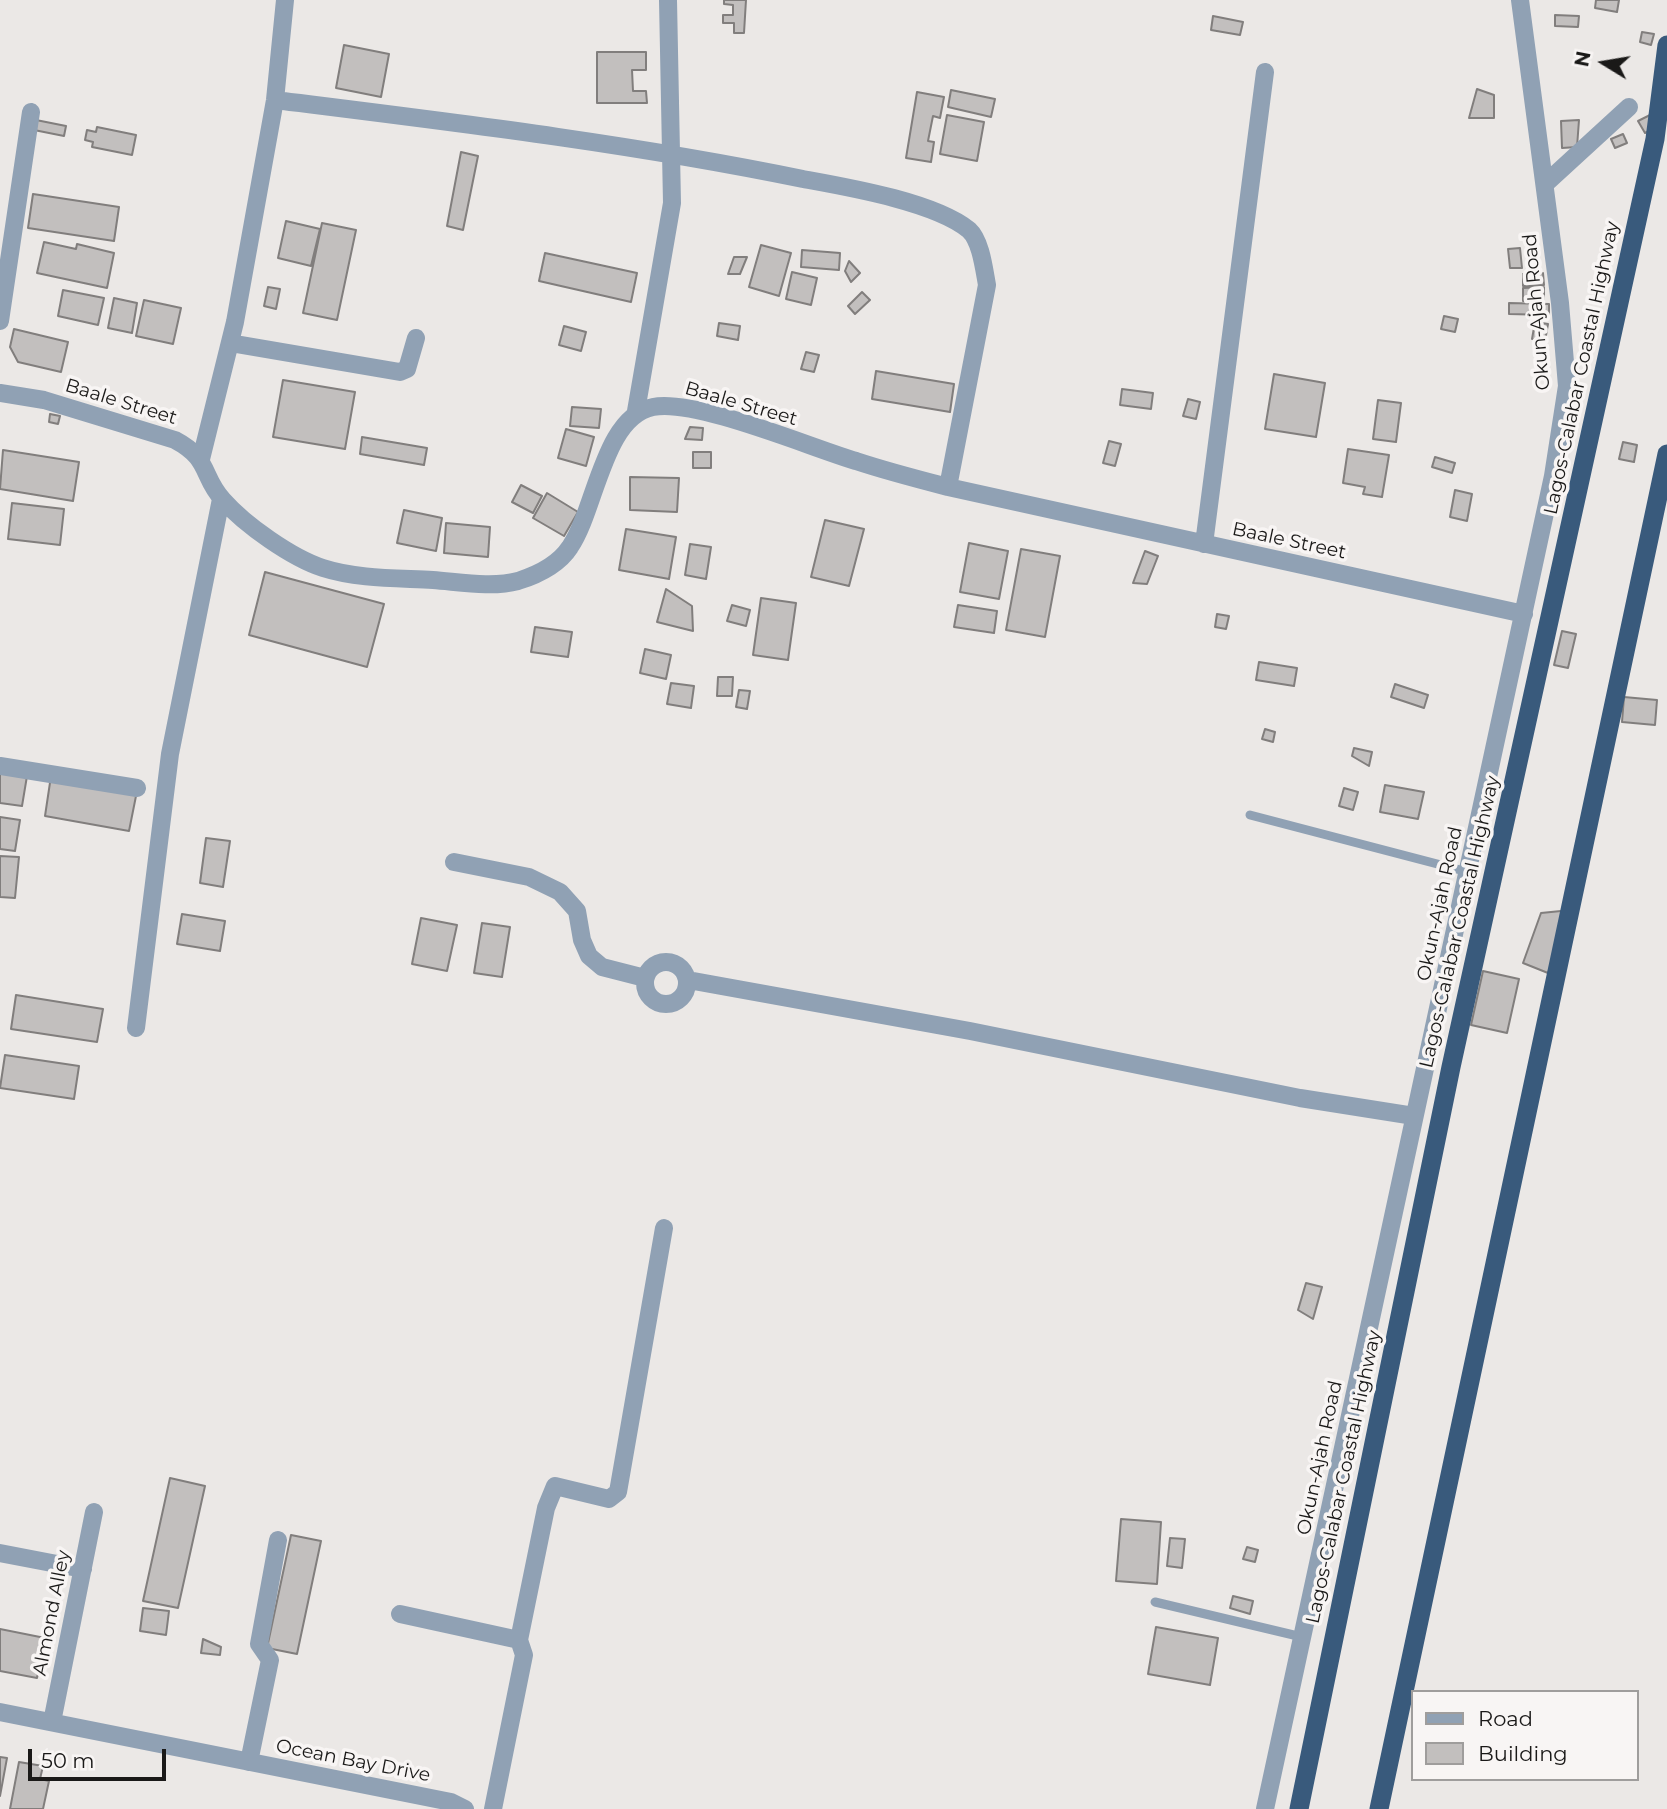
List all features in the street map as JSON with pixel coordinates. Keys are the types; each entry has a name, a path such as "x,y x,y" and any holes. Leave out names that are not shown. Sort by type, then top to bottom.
{"highway":[{"name":"Lagos-Calabar Coastal Highway","path":"1299,1809 1451,1067 1656,139 1667,45"},
{"path":"1379,1809 1667,454"}],"street":[{"path":"201,459 230,343 275,100 285,0"},
{"path":"636,411 672,203 667,69 668,0"},
{"name":"Okun-Ajah Road","path":"1265,1809 1524,614 1553,476 1567,386 1545,184 1520,0"},
{"path":"1204,544 1265,72"},
{"path":"275,100 477,124 671,155 866,191 953,220 971,232 982,259 987,285 948,487"},
{"path":"1545,184 1629,107"},
{"path":"0,321 31,112"},
{"path":"230,343 400,372 408,369 416,338"},
{"name":"Baale Street","path":"0,393 44,400 175,440 201,459 221,499 287,550 324,568 392,578 477,583 516,581 547,569 570,547 615,442 636,411 656,406 688,409 749,425 856,461 948,487 1524,614"},
{"path":"136,1028 170,754 221,499"},
{"path":"0,766 138,788"},
{"path":"454,862 529,877 560,892 577,911 582,940 589,956 602,967 645,978"},
{"path":"667,961 681,967 688,980 684,995 672,1004 657,1003 646,993 645,978 653,965 667,961"},
{"path":"688,980 970,1031 1300,1098 1414,1116"},
{"path":"493,1809 524,1655 519,1640 546,1508 555,1486 609,1499 618,1492 664,1228"},
{"name":"Almond Alley","path":"52,1722 94,1512"},
{"path":"249,1762 270,1660 259,1644 278,1540"},
{"path":"0,1553 83,1569"},
{"path":"400,1614 519,1640"},
{"name":"Ocean Bay Drive","path":"0,1712 458,1806"}],"lane":[{"path":"1250,815 1468,872"},
{"path":"1155,1602 1302,1637"}],"building":[{"path":"724,0 746,0 744,33 734,33 734,23 723,23 723,15 733,15 733,5 724,4"},
{"path":"1596,0 1619,0 1617,12 1595,8"},
{"path":"1555,15 1579,16 1578,27 1555,26"},
{"path":"1213,16 1243,22 1240,35 1211,30"},
{"path":"1642,32 1654,34 1651,45 1640,42"},
{"path":"344,45 389,54 381,97 336,88"},
{"path":"597,52 646,52 646,70 632,70 633,91 646,91 647,103 597,103"},
{"path":"1477,89 1494,95 1494,118 1469,118"},
{"path":"951,90 995,99 991,117 948,107"},
{"path":"917,92 944,97 940,118 933,116 928,141 934,142 931,162 906,158"},
{"path":"947,115 984,122 977,161 940,154"},
{"path":"1650,115 1656,127 1645,133 1638,121"},
{"path":"36,120 66,126 64,136 34,130"},
{"path":"1579,120 1577,147 1562,148 1561,121"},
{"path":"97,127 136,135 132,155 92,147 93,142 85,140 87,130 96,132"},
{"path":"1623,134 1627,143 1615,148 1611,139"},
{"path":"461,152 478,156 463,230 447,226"},
{"path":"33,194 119,207 114,241 28,228"},
{"path":"286,221 320,229 311,266 278,258"},
{"path":"322,223 356,230 337,320 303,313"},
{"path":"44,242 76,249 77,244 114,253 107,288 37,273"},
{"path":"761,245 791,253 779,296 749,287"},
{"path":"1520,248 1522,268 1510,268 1508,249"},
{"path":"802,250 840,253 839,270 801,267"},
{"path":"545,253 637,273 631,302 539,281"},
{"path":"734,257 747,257 740,274 728,274"},
{"path":"849,261 860,273 851,282 845,271"},
{"path":"792,272 817,278 811,305 786,299"},
{"path":"1543,273 1544,285 1523,286 1523,274"},
{"path":"268,287 280,289 276,309 264,306"},
{"path":"1544,287 1544,300 1523,301 1523,288"},
{"path":"63,290 104,298 98,325 58,316"},
{"path":"862,292 870,300 855,314 848,306"},
{"path":"114,298 137,303 132,333 108,328"},
{"path":"144,300 181,308 173,344 136,336"},
{"path":"1509,303 1549,304 1549,315 1509,314"},
{"path":"1444,316 1458,319 1455,332 1441,329"},
{"path":"1535,322 1548,324 1545,341 1532,339"},
{"path":"719,323 740,326 738,340 717,336"},
{"path":"564,326 586,332 581,351 559,345"},
{"path":"14,329 68,342 61,372 18,362 10,347"},
{"path":"806,352 819,355 814,372 801,369"},
{"path":"876,371 954,384 950,412 872,399"},
{"path":"1274,374 1325,383 1316,437 1265,429"},
{"path":"283,380 355,392 345,449 273,437"},
{"path":"1122,389 1153,393 1151,409 1120,405"},
{"path":"1188,399 1200,402 1196,419 1183,416"},
{"path":"1378,400 1401,403 1396,442 1373,439"},
{"path":"572,407 601,409 599,428 570,426"},
{"path":"50,414 60,416 58,424 49,422"},
{"path":"690,427 703,428 702,440 685,439"},
{"path":"566,429 594,437 586,466 558,458"},
{"path":"362,437 427,448 424,465 360,454"},
{"path":"1109,441 1121,444 1115,466 1103,463"},
{"path":"1623,442 1637,445 1634,462 1619,459"},
{"path":"1348,449 1389,455 1382,497 1363,494 1365,487 1343,483"},
{"path":"3,450 79,462 73,501 0,489"},
{"path":"693,452 711,452 711,468 693,468"},
{"path":"1435,457 1455,463 1452,473 1432,467"},
{"path":"630,477 679,478 677,512 630,510"},
{"path":"521,485 542,496 533,513 512,502"},
{"path":"1455,490 1472,494 1467,521 1450,517"},
{"path":"547,493 578,512 564,536 533,518"},
{"path":"12,503 64,509 60,545 8,539"},
{"path":"404,510 442,518 436,551 397,543"},
{"path":"825,520 864,529 849,586 811,577"},
{"path":"446,523 490,527 488,557 444,553"},
{"path":"626,529 676,537 669,579 619,570"},
{"path":"969,543 1008,551 999,599 960,592"},
{"path":"690,544 711,547 706,579 685,575"},
{"path":"1021,549 1060,556 1045,637 1006,630"},
{"path":"1145,551 1158,556 1147,584 1133,583"},
{"path":"265,572 384,604 367,667 249,635"},
{"path":"666,589 692,606 693,631 657,622"},
{"path":"761,598 796,603 788,660 753,655"},
{"path":"732,605 750,610 746,626 727,621"},
{"path":"958,605 997,611 994,633 954,627"},
{"path":"1217,614 1229,616 1226,629 1215,627"},
{"path":"535,627 572,632 568,657 531,652"},
{"path":"1562,631 1576,634 1568,668 1554,665"},
{"path":"645,649 671,655 666,679 640,673"},
{"path":"1259,662 1297,668 1294,686 1256,680"},
{"path":"718,677 733,677 732,696 717,696"},
{"path":"671,683 694,686 691,708 667,704"},
{"path":"1395,684 1428,695 1424,708 1391,697"},
{"path":"739,690 750,691 747,709 736,707"},
{"path":"1624,697 1657,700 1655,725 1622,722"},
{"path":"1265,729 1275,732 1273,742 1262,739"},
{"path":"1354,748 1372,752 1369,766 1352,756"},
{"path":"0,772 27,776 22,806 0,803"},
{"path":"51,776 137,791 129,831 45,816"},
{"path":"1385,785 1424,792 1418,819 1380,812"},
{"path":"1344,788 1358,792 1353,810 1339,806"},
{"path":"0,817 20,820 15,851 0,849"},
{"path":"206,838 230,841 223,887 200,883"},
{"path":"0,856 19,857 15,898 0,897"},
{"path":"1571,910 1548,973 1523,963 1541,913"},
{"path":"182,914 225,921 220,951 177,944"},
{"path":"421,918 457,925 447,971 412,964"},
{"path":"482,923 510,927 502,977 474,973"},
{"path":"1483,971 1519,979 1507,1033 1471,1025"},
{"path":"16,995 103,1009 97,1042 11,1029"},
{"path":"5,1055 79,1066 74,1099 0,1088"},
{"path":"1306,1283 1322,1287 1313,1319 1298,1310"},
{"path":"170,1478 205,1486 178,1608 143,1601"},
{"path":"1121,1519 1161,1522 1157,1584 1116,1581"},
{"path":"291,1535 321,1541 297,1654 267,1648"},
{"path":"1170,1538 1185,1539 1182,1568 1167,1566"},
{"path":"1247,1547 1258,1550 1255,1562 1243,1559"},
{"path":"1233,1596 1253,1601 1250,1614 1230,1608"},
{"path":"143,1608 169,1611 166,1635 140,1631"},
{"path":"1156,1627 1218,1638 1210,1685 1148,1674"},
{"path":"0,1629 45,1638 37,1678 0,1671"},
{"path":"203,1639 221,1647 220,1655 201,1653"},
{"path":"0,1757 7,1758 0,1796"},
{"path":"19,1762 43,1766 40,1779 49,1781 43,1809 10,1809"}]}
